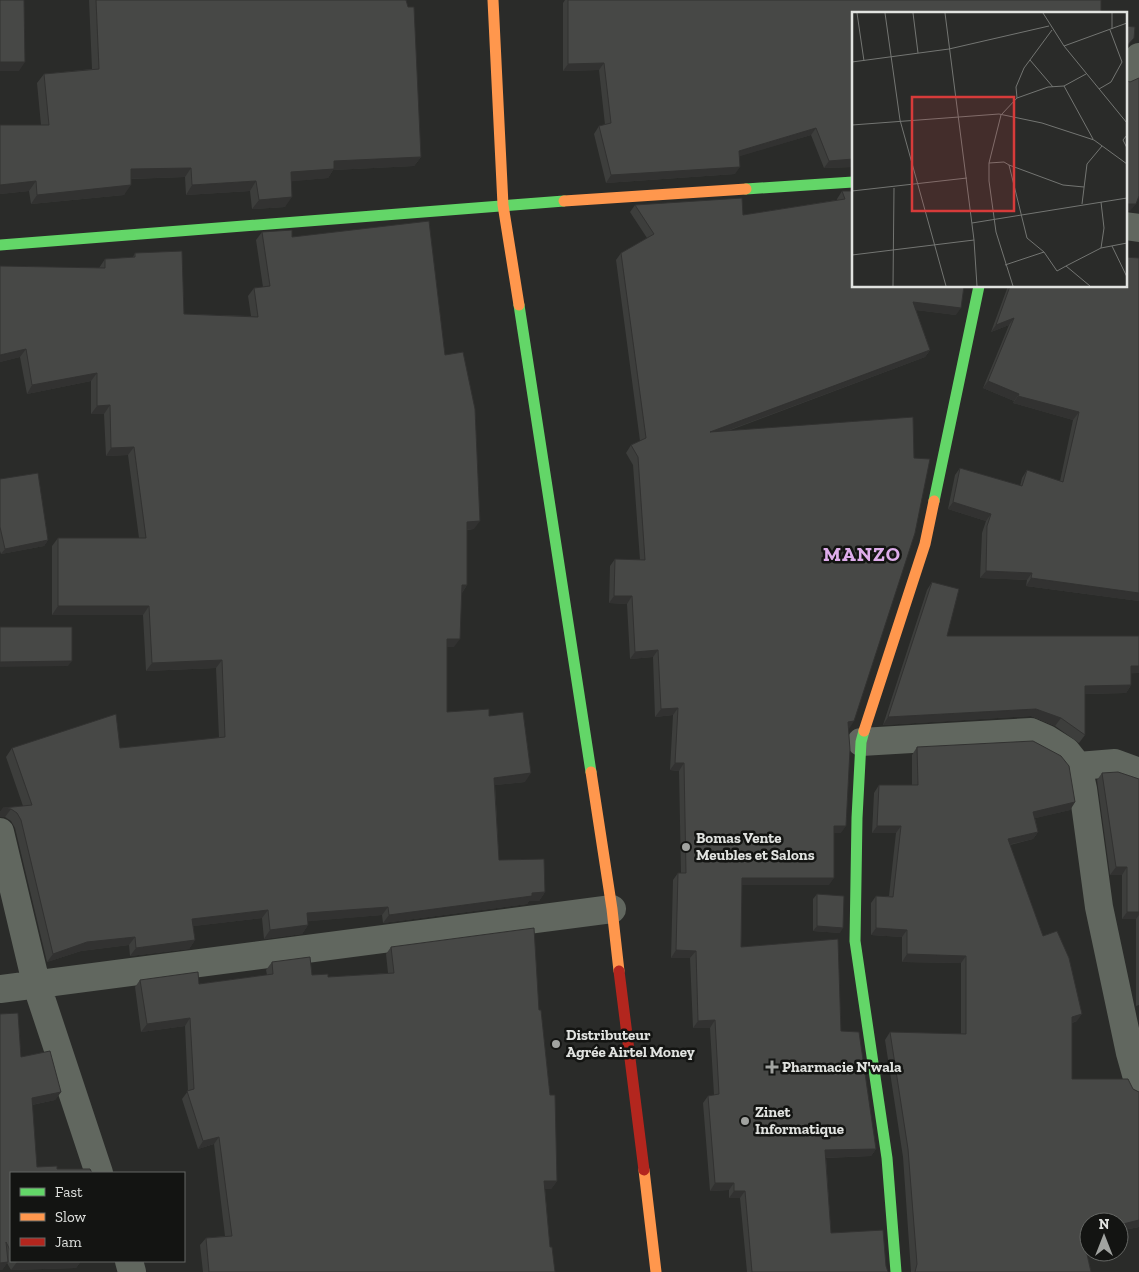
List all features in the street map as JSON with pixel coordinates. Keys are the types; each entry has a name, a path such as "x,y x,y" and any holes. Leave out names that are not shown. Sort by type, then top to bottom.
{"street":[{"path":"493,0 503,205 612,909 656,1272"},
{"path":"1126,72 1139,57"},
{"path":"0,245 503,205 852,182"},
{"path":"1126,226 1139,228"},
{"path":"896,1272 887,1158 855,941 857,818 861,742 925,544 979,288"},
{"path":"861,742 1031,732 1048,739 1066,751 1078,766 1099,907 1130,1053 1139,1085"},
{"path":"1078,766 1115,763 1139,772"},
{"path":"0,832 36,983 99,1172"},
{"path":"0,989 612,909"}],"building":[{"path":"0,0 24,0 25,62 0,62"},
{"path":"96,0 406,0 408,7 414,7 421,157 334,161 334,169 291,172 292,197 259,200 256,181 192,185 191,168 131,169 131,185 37,195 36,181 0,185 0,125 49,125 44,74 99,69"},
{"path":"568,0 1101,0 1101,12 852,12 852,159 829,161 816,128 739,151 740,167 611,175 599,126 611,123 604,63 568,64"},
{"path":"1126,26 1135,27 1134,38 1126,47"},
{"path":"1139,78 1139,196 1136,204 1126,204 1126,80 1130,82"},
{"path":"842,191 852,191 852,288 964,288 961,308 913,302 930,350 710,432 913,417 914,458 930,459 915,533 854,721 848,722 850,750 846,826 834,826 834,878 742,878 741,947 838,939 841,1031 859,1032 876,1149 825,1150 831,1233 883,1230 888,1272 752,1272 745,1191 734,1191 734,1183 715,1183 708,1096 719,1094 715,1020 698,1021 696,951 676,950 678,873 686,873 684,763 675,763 678,708 661,709 658,650 635,652 632,596 614,596 615,559 645,560 638,457 631,445 646,438 621,253 654,234 635,205 742,198 743,215 845,199"},
{"path":"429,221 445,355 463,352 475,409 480,521 467,522 467,585 462,585 460,639 447,639 447,712 489,709 489,716 523,712 531,773 494,778 499,860 544,859 545,892 532,893 532,896 389,915 388,907 307,913 308,925 270,930 268,910 192,919 195,940 136,948 135,937 87,942 53,954 21,820 17,813 11,809 3,808 32,805 12,748 116,714 120,748 225,737 222,660 152,663 149,606 58,606 58,538 146,538 134,447 111,448 110,405 97,406 97,373 32,385 26,349 0,355 0,266 105,268 105,259 135,257 135,253 182,251 184,314 258,317 254,288 270,286 262,232 292,230 292,237"},
{"path":"1126,257 1139,258 1139,593 1031,578 1032,573 986,571 987,526 991,514 953,502 960,468 1022,486 1027,470 1063,482 1079,412 1018,396 1019,394 988,381 1014,318 996,325 1009,288 1126,288"},
{"path":"38,473 48,540 5,549 0,527 0,479"},
{"path":"932,582 959,589 947,636 1139,636 1139,666 1131,666 1131,685 1085,686 1085,735 1061,718 1036,709 888,717"},
{"path":"0,627 72,627 72,661 0,662"},
{"path":"1033,741 1061,756 1069,766 1075,802 1033,812 1038,832 1008,839 1043,936 1057,931 1069,958 1082,1014 1072,1017 1072,1079 1128,1079 1133,1089 1139,1092 1139,1220 1129,1222 1129,1212 1079,1212 1079,1262 1089,1262 1091,1272 915,1272 917,1264 908,1149 890,1032 966,1034 966,956 907,954 907,930 876,928 876,896 893,897 901,826 877,826 879,785 918,785 917,747"},
{"path":"1118,772 1139,779 1139,912 1127,912 1127,867 1116,867 1102,773"},
{"path":"817,894 844,896 843,928 817,926"},
{"path":"534,928 539,1010 541,1010 550,1095 555,1095 557,1181 544,1181 550,1247 552,1247 555,1272 209,1272 206,1238 232,1236 219,1137 203,1141 187,1091 194,1089 190,1018 147,1024 140,980 198,972 199,984 273,974 272,962 310,957 312,975 328,974 328,977 394,973 391,947"},
{"path":"18,1013 21,1057 50,1051 61,1092 32,1098 37,1167 57,1166 57,1169 90,1169 92,1172 10,1172 10,1250 6,1242 8,1262 0,1263 0,1014"}],"traffic: fast":[{"path":"746,189 852,182"},
{"path":"0,245 564,201"},
{"path":"934,501 979,288"},
{"path":"519,305 591,772"},
{"path":"864,731 861,742 857,818 855,941 887,1158 896,1272"}],"traffic: slow":[{"path":"493,0 503,205 519,305"},
{"path":"564,201 746,189"},
{"path":"864,731 925,544 934,501"},
{"path":"591,772 612,909 619,971"},
{"path":"644,1170 656,1272"}],"traffic: jam":[{"path":"619,971 644,1170"}],"place":[{"name":"Bomas Vente Meubles et Salons","path":"686,847"},
{"name":"Distributeur Agrée Airtel Money","path":"556,1044"},
{"name":"Pharmacie N'wala","path":"772,1067"},
{"name":"Zinet Informatique","path":"745,1121"}],"district":[{"name":"MANZO","path":"862,554"}]}
